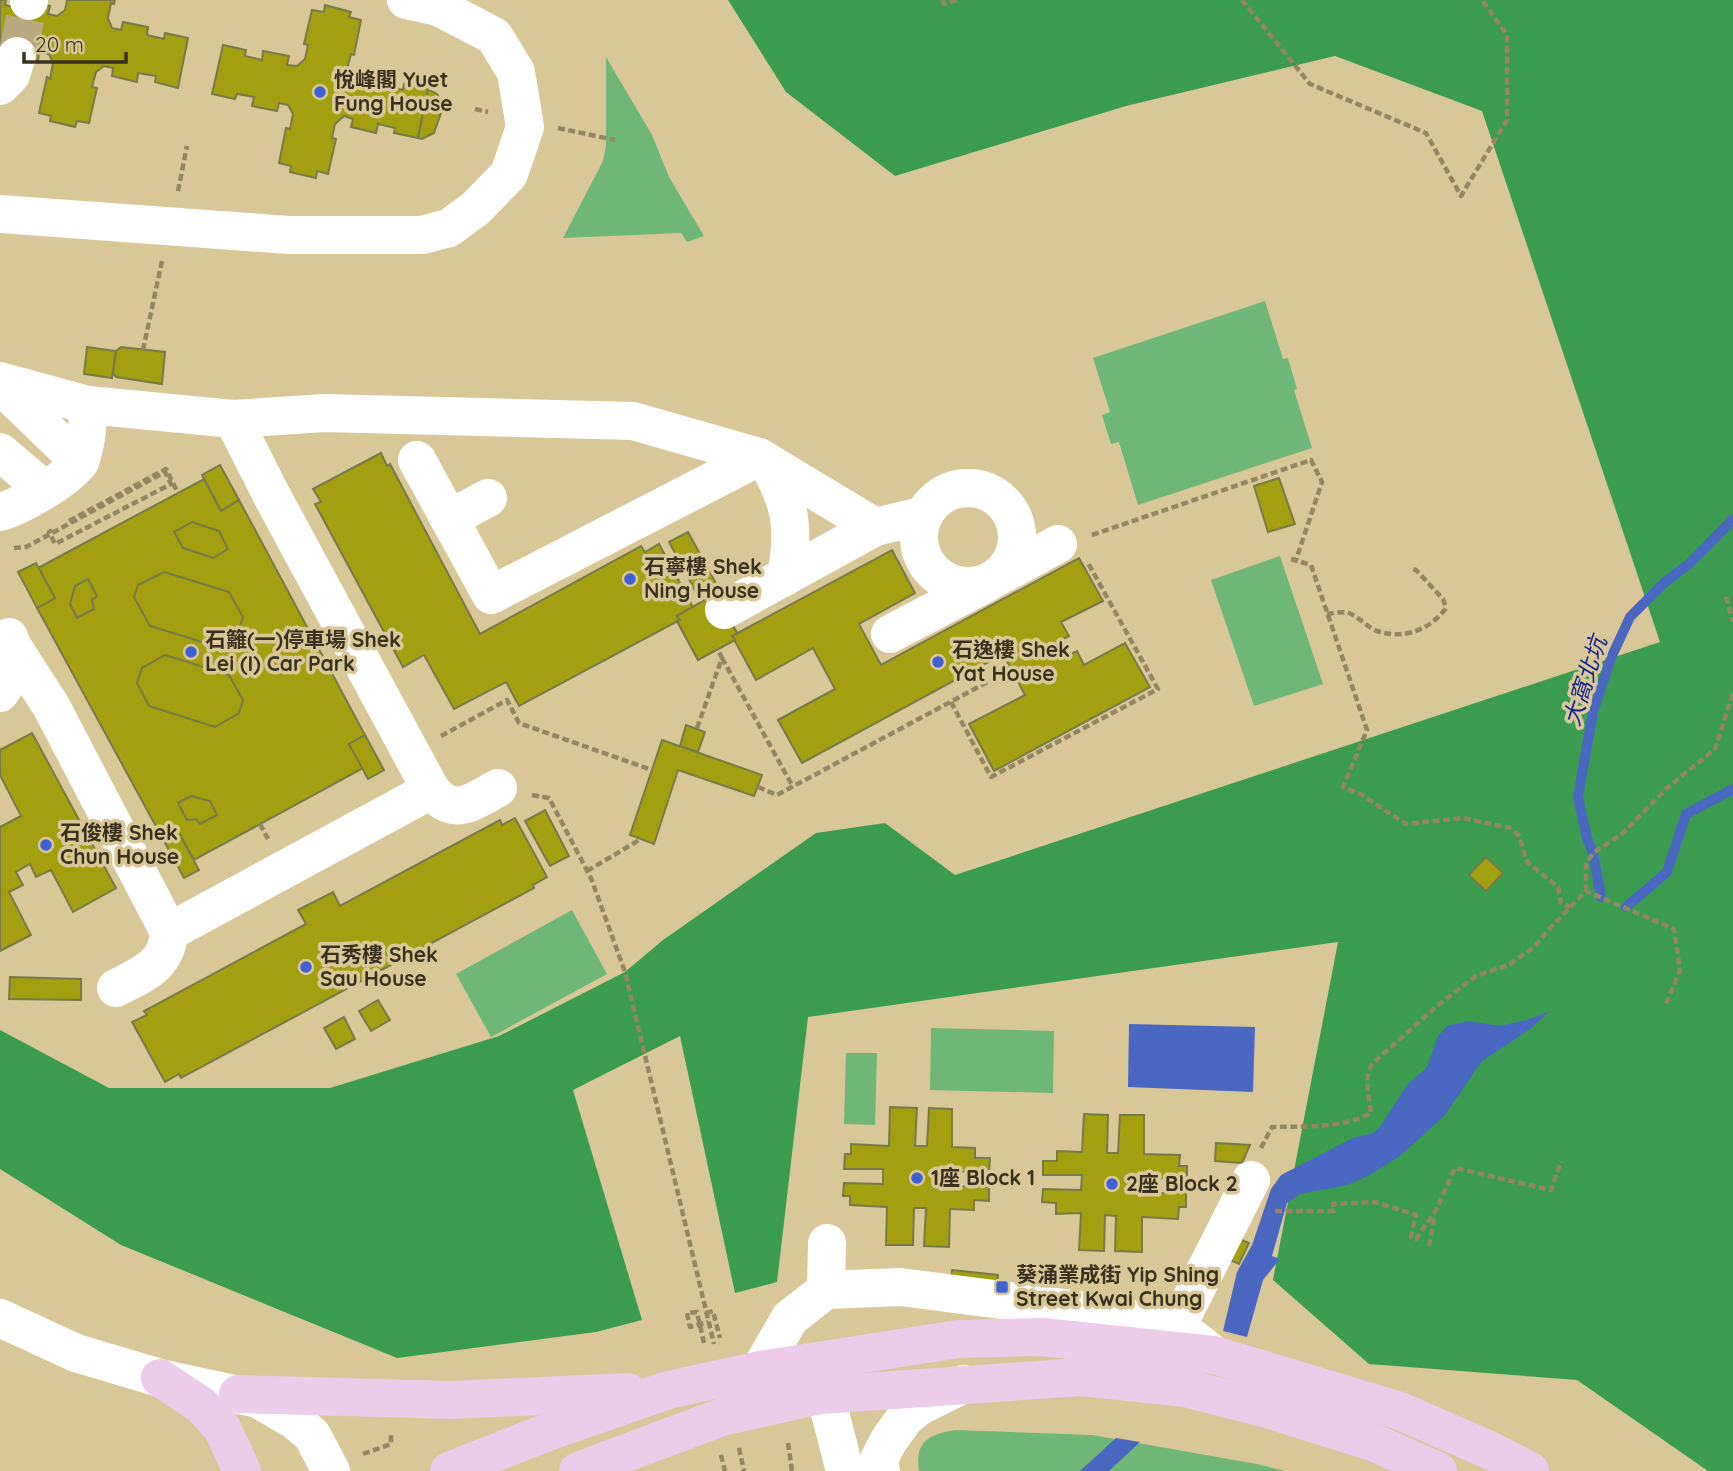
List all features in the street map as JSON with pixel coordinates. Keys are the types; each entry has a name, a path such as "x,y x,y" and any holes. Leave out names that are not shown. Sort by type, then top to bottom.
{"main road":[{"path":"449,1471 545,1433 668,1390 760,1370 958,1339 1042,1337 1214,1355 1399,1412 1489,1450 1530,1471"},
{"path":"578,1471 722,1417 820,1395 1081,1377 1185,1388 1264,1408 1375,1443 1438,1471"},
{"path":"160,1378 201,1405 222,1428 242,1471"},
{"path":"238,1394 451,1400 668,1390"}],"street":[{"path":"0,214 289,235 422,235 449,228 476,208 509,174 525,127 516,72 494,36 438,7 406,0"},
{"path":"0,383 88,405 233,419 324,413 633,421 763,459 875,527"},
{"path":"0,383 33,491"},
{"path":"33,491 87,434 88,405"},
{"path":"233,419 258,504 431,790 443,802 455,807 467,805 498,788"},
{"path":"0,420 33,491"},
{"path":"0,452 33,491"},
{"path":"417,460 491,595 763,459"},
{"path":"763,459 782,487 791,520 786,576"},
{"path":"890,634 992,580 1010,563 1016,548 1017,532 1013,516 1004,503 991,492 976,488 959,488 944,493 922,516 918,531 919,548 926,563 937,576 952,584 968,587 992,580 1078,547"},
{"path":"449,519 488,498"},
{"path":"724,610 875,527 922,516"},
{"path":"0,693 10,679 14,664 7,636"},
{"path":"7,636 51,706 169,932 168,946 162,959 148,971 116,988"},
{"path":"169,932 431,790"},
{"path":"1176,1329 1249,1182"},
{"path":"826,1290 827,1243"},
{"path":"760,1370 790,1318 826,1290 900,1287 1118,1315 1176,1329 1214,1355"},
{"path":"0,1318 76,1353 160,1378 258,1399 294,1419 312,1435 331,1471"},
{"path":"881,1471 879,1460 888,1440 905,1418 920,1406 966,1384"},
{"path":"820,1395 828,1405 845,1471"}],"path":[{"path":"942,0 944,4 957,0"},
{"path":"1242,0 1310,84 1426,133 1461,196 1507,120 1507,35 1482,0"},
{"path":"951,702 991,777 1158,689 1078,547 1311,460 1322,482 1294,560 1311,565 1367,730 1343,787 1362,795 1406,824 1463,818 1515,831 1527,862 1558,887 1560,903 1570,907"},
{"path":"13,548 26,547 165,472 171,484 55,544 49,532 166,470 178,493"},
{"path":"1328,614 1348,612 1376,630 1388,634 1402,634 1431,625 1446,608 1443,599 1413,569"},
{"path":"1726,597 1733,622"},
{"path":"718,650 793,787"},
{"path":"697,729 722,658"},
{"path":"758,788 777,795 995,678"},
{"path":"1249,1182 1243,1181 1272,1127 1328,1126 1371,1113 1367,1079 1368,1070 1373,1063 1438,1005 1476,976 1508,965 1527,953 1586,891 1586,864 1594,853 1622,834 1667,788 1715,749 1733,693"},
{"path":"432,728 438,738 508,700 519,723 652,770"},
{"path":"498,788 549,798 587,871 625,971 706,1313 713,1311 719,1338"},
{"path":"587,871 641,839"},
{"path":"1586,891 1674,929 1680,971 1665,1006"},
{"path":"1295,1211 1334,1211 1333,1205 1375,1202 1416,1215 1411,1237 1416,1239 1436,1210 1455,1168 1551,1190 1561,1161"},
{"path":"1429,1246 1436,1210"},
{"path":"704,1343 697,1311 687,1314 690,1327 708,1322"},
{"path":"788,1443 792,1471"},
{"path":"720,1453 725,1471"}],"green space":[{"path":"728,0 1733,0 1733,1471 1708,1471 1577,1380 1369,1364 1273,1280 1338,942 808,1017 777,1282 735,1293 680,1036 573,1090 642,1320 596,1332 397,1358 121,1245 0,1169 0,1030 109,1088 330,1088 499,1036 625,972 663,940 816,833 885,823 955,875 1660,642 1482,111 1335,56 1126,106 895,176 786,92"},
{"path":"606,57 652,135 669,177 704,236 687,242 681,233 563,238 603,161 606,145"},
{"path":"1265,301 1283,359 1288,358 1297,389 1294,390 1312,448 1138,505 1119,442 1111,444 1102,415 1110,412 1093,358"},
{"path":"1280,556 1323,684 1254,706 1211,580"},
{"path":"572,910 607,974 491,1037 456,974"},
{"path":"931,1028 1054,1031 1053,1093 930,1090"},
{"path":"846,1053 877,1053 875,1125 844,1124"},
{"path":"956,1430 1092,1435 1285,1471 919,1471 919,1452 926,1441"}],"water":[{"path":"1550,1011 1530,1029 1482,1061 1444,1116 1400,1156 1368,1176 1347,1185 1300,1194 1287,1203 1272,1256 1280,1259 1263,1280 1247,1337 1223,1331 1237,1272 1252,1245 1271,1189 1281,1175 1353,1138 1373,1133 1380,1127 1407,1085 1427,1067 1438,1036 1447,1026 1468,1021 1500,1026"},
{"path":"1129,1024 1255,1027 1253,1092 1128,1087"},
{"path":"1116,1438 1140,1442 1109,1471 1080,1471"}],"building":[{"path":"0,0 6,0 5,5 22,9 29,1 50,6 48,14 57,16 65,10 67,0 115,0 114,4 111,3 108,18 112,28 121,30 123,22 148,27 147,35 164,39 165,33 188,38 178,88 155,82 156,76 138,73 137,82 112,76 113,68 104,66 96,72 92,87 97,88 89,123 77,121 75,127 50,121 51,116 39,113 53,63 49,54 39,52 38,61 17,56 14,46 0,44"},
{"name":"悅峰閣 Yuet Fung House","path":"325,5 351,12 349,17 361,20 354,55 351,54 347,69 351,78 361,80 363,72 388,78 386,86 403,90 404,84 428,89 418,138 394,133 395,128 378,124 376,133 351,127 353,119 344,116 335,124 332,138 336,139 328,174 317,171 316,178 290,172 291,166 279,163 286,128 290,129 293,114 288,105 279,103 277,111 252,106 254,97 237,94 235,99 212,94 223,45 246,50 245,56 262,60 263,51 289,56 287,65 297,66 305,59 308,45 304,44 312,10 324,12"},
{"path":"428,89 440,99 441,113 434,133 422,139 418,138"},
{"path":"87,347 116,351 112,378 84,374"},
{"path":"121,347 165,352 162,384 116,377 113,373 116,351"},
{"name":"石寧樓 Shek Ning House","path":"381,453 387,466 390,464 480,634 641,546 645,552 659,544 693,607 677,616 680,620 519,706 506,682 454,709 424,655 403,667 315,504 321,502 313,489"},
{"path":"220,465 239,500 221,511 202,475"},
{"path":"1279,478 1295,524 1268,532 1254,486"},
{"name":"石籬(一)停車場 Shek Lei (I) Car Park","path":"204,479 221,511 239,500 365,735 349,744 363,768 194,860 180,835 165,843 37,608 55,598 38,568"},
{"path":"192,522 219,531 228,549 213,558 183,548 174,532"},
{"path":"688,532 718,587 699,598 669,542"},
{"name":"石逸樓 Shek Yat House","path":"892,550 915,593 859,624 881,665 1079,558 1103,601 1061,622 1069,636 1054,644 1062,658 1077,651 1084,665 1125,643 1150,687 994,771 969,724 1025,695 1003,654 802,763 778,720 835,689 813,648 756,680 732,636"},
{"path":"36,563 55,598 37,608 18,572"},
{"path":"164,572 229,592 243,617 238,631 212,645 150,626 134,597 138,585"},
{"path":"88,579 97,596 92,600 94,609 77,618 70,604 75,586"},
{"path":"715,594 737,633 732,636 735,640 698,660 677,621 680,620 677,616","holes":["711,615 719,630 701,640 692,624"]},
{"path":"715,594 737,633 732,636 735,640 698,660 677,621 680,620 677,616"},
{"path":"165,655 229,675 243,700 239,713 215,727 149,706 137,683 142,668"},
{"path":"686,725 705,732 698,752 680,746"},
{"name":"石俊樓 Shek Chun House","path":"32,733 116,888 73,912 51,870 36,877 30,864 16,872 23,885 9,892 31,935 0,951 0,827 21,816 0,775 0,750"},
{"path":"365,735 384,770 368,779 349,744"},
{"path":"662,740 762,775 754,796 678,770 654,844 630,835"},
{"path":"191,796 210,801 217,815 200,824 196,819 187,820 178,803"},
{"path":"545,810 569,856 550,866 525,821"},
{"name":"石秀樓 Shek Sau House","path":"515,818 547,877 533,885 534,888 181,1078 179,1074 165,1082 132,1022 147,1015 144,1011 306,924 298,910 333,892 340,906 500,820 502,825"},
{"path":"180,835 199,870 184,878 165,843"},
{"path":"1486,857 1503,873 1486,891 1469,875"},
{"path":"10,977 81,979 81,1000 9,999"},
{"path":"378,1000 390,1020 371,1031 359,1011"},
{"path":"344,1017 355,1039 336,1049 324,1028"},
{"name":"1座 Block 1","path":"890,1107 917,1108 915,1146 927,1146 929,1108 952,1109 952,1147 975,1148 975,1158 990,1158 989,1173 951,1171 950,1186 989,1187 989,1201 974,1200 974,1210 950,1209 949,1247 924,1246 926,1208 914,1208 913,1245 886,1245 887,1207 850,1205 850,1196 843,1196 844,1183 883,1184 883,1169 844,1169 845,1154 851,1154 851,1144 889,1146"},
{"name":"2座 Block 2","path":"1084,1114 1108,1115 1107,1153 1118,1153 1120,1115 1144,1115 1144,1154 1180,1155 1179,1166 1187,1166 1187,1180 1143,1177 1143,1193 1186,1193 1186,1207 1179,1207 1178,1219 1142,1217 1142,1252 1115,1251 1116,1216 1105,1215 1104,1251 1079,1250 1081,1213 1056,1214 1056,1203 1042,1202 1043,1189 1081,1190 1082,1175 1043,1175 1043,1161 1057,1161 1057,1151 1082,1152"},
{"path":"1216,1143 1250,1145 1242,1163 1215,1161"},
{"path":"1235,1237 1249,1243 1239,1264 1225,1258"},
{"path":"952,1270 998,1275 997,1286 951,1281"}],"waterway":[{"name":"大窩北坑","path":"1601,897 1578,797 1593,712 1611,658 1630,617 1665,582 1690,563 1733,519"},
{"path":"1626,907 1667,872 1686,814 1733,789"}],"tunnel":[{"path":"17,56 29,1"}],"place":[{"name":"悅峰閣 Yuet Fung House","path":"320,92"},
{"name":"石寧樓 Shek Ning House","path":"630,579"},
{"name":"石籬(一)停車場 Shek Lei (I) Car Park","path":"191,652"},
{"name":"石逸樓 Shek Yat House","path":"938,662"},
{"name":"石俊樓 Shek Chun House","path":"46,845"},
{"name":"石秀樓 Shek Sau House","path":"306,967"},
{"name":"1座 Block 1","path":"917,1178"},
{"name":"2座 Block 2","path":"1112,1184"},
{"name":"葵涌業成街 Yip Shing Street Kwai Chung","path":"1002,1287"}]}
